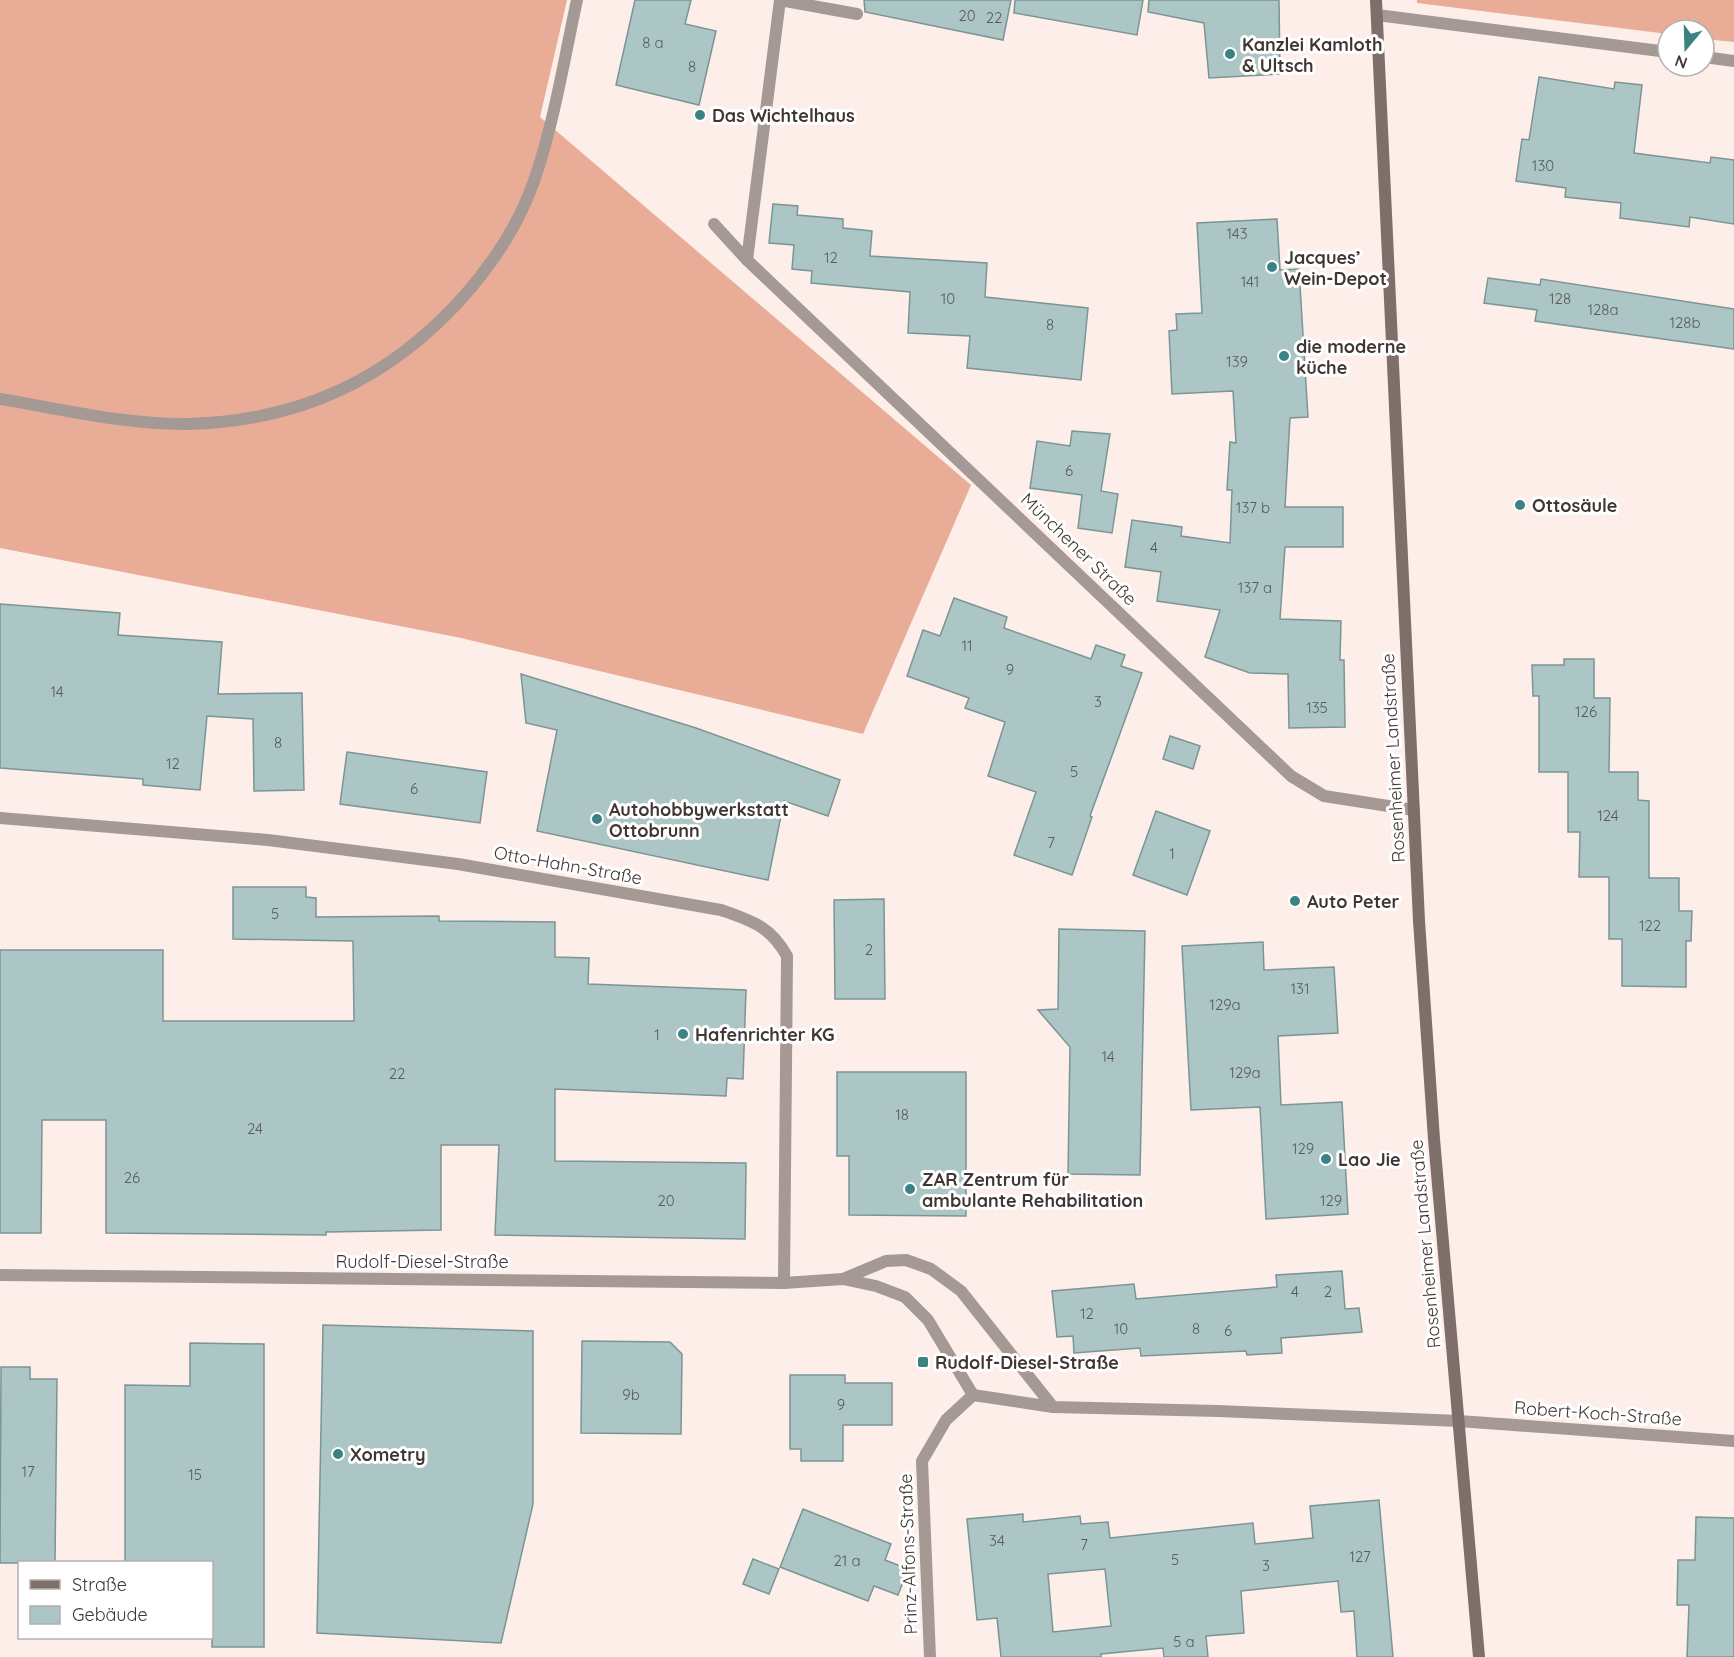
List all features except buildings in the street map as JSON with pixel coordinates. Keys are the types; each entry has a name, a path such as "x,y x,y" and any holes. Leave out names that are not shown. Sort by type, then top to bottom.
{"main road":[{"name":"Rosenheimer Landstraße","path":"1376,0 1414,810 1434,1139 1479,1657"}],"street":[{"path":"0,399 130,420 186,424 235,421 281,412 330,396 372,375 405,353 438,325 475,284 498,254 515,223 534,182 577,0"},
{"path":"747,260 780,0 857,14"},
{"path":"1377,15 1656,50"},
{"path":"1716,59 1734,61"},
{"name":"Münchener Straße","path":"714,224 747,260 1291,776 1324,796 1414,810"},
{"name":"Otto-Hahn-Straße","path":"0,818 268,840 458,864 721,909 757,923 776,938 787,956 783,1283"},
{"name":"Rudolf-Diesel-Straße","path":"843,1279 886,1261 906,1260 931,1269 961,1291 1053,1407"},
{"name":"Rudolf-Diesel-Straße","path":"0,1275 783,1283 843,1279 876,1286 905,1297 928,1320 973,1395"},
{"path":"973,1395 1053,1407 1459,1421"},
{"name":"Prinz-Alfons-Straße","path":"930,1657 922,1461 946,1420 973,1395"},
{"name":"Robert-Koch-Straße","path":"1459,1421 1734,1441"}],"shaded area":[{"path":"0,0 567,0 540,117 971,485 863,734 461,638 0,548"},
{"path":"1417,0 1734,0 1734,42 1716,40 1716,18 1656,18 1656,33 1417,3"}],"place":[{"name":"Kanzlei Kamloth & Ultsch","path":"1230,54"},
{"name":"Das Wichtelhaus","path":"700,115"},
{"name":"Jacques’ Wein-Depot","path":"1272,267"},
{"name":"die moderne küche","path":"1284,356"},
{"name":"Ottosäule","path":"1520,505"},
{"name":"Autohobbywerkstatt Ottobrunn","path":"597,819"},
{"name":"Auto Peter","path":"1295,901"},
{"name":"Hafenrichter KG","path":"683,1034"},
{"name":"Lao Jie","path":"1326,1159"},
{"name":"ZAR Zentrum für ambulante Rehabilitation","path":"910,1189"},
{"name":"Rudolf-Diesel-Straße","path":"923,1362"},
{"name":"Xometry","path":"338,1454"}]}
